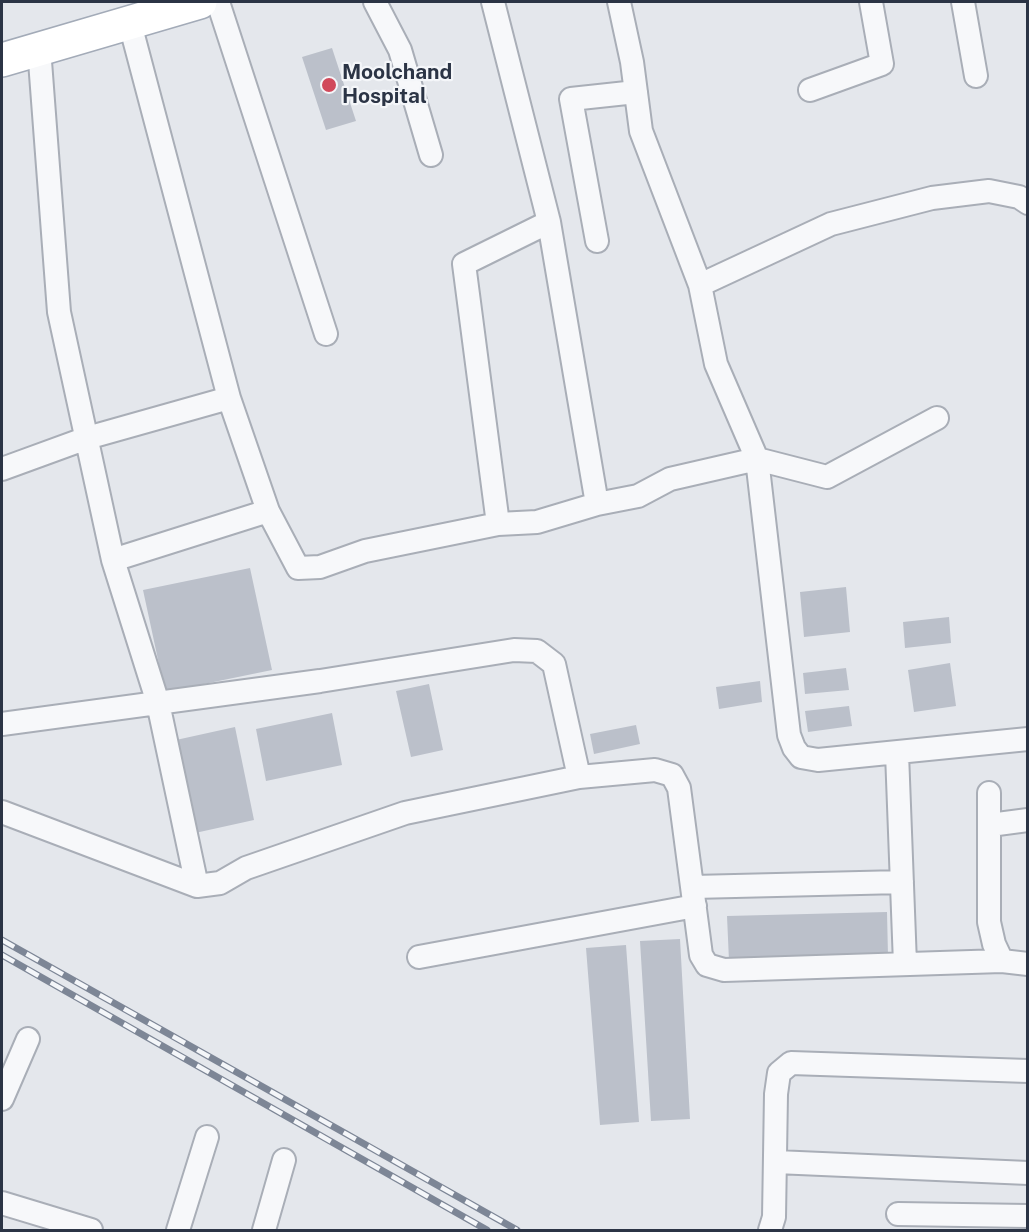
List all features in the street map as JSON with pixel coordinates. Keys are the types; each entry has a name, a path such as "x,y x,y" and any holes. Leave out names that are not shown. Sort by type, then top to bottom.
{"main road":[{"path":"2,60 129,20 200,2"}],"street":[{"path":"218,2 326,334"},
{"path":"375,2 400,50 431,155"},
{"path":"493,2 549,222 597,504"},
{"path":"619,2 642,131 700,285 716,364 757,459 789,735 794,748 801,756 818,760 1028,739"},
{"path":"810,90 882,64 871,2"},
{"path":"963,2 976,75"},
{"path":"129,20 229,398 268,511 298,568 320,567 365,551 498,524 537,522 597,504 638,496 670,479 757,459 826,477 937,418"},
{"path":"39,48 59,312 113,560 158,703 197,886"},
{"path":"597,242 571,99 636,92"},
{"path":"700,285 831,224 932,198 989,191 1019,197 1028,203"},
{"path":"498,524 464,264 549,222"},
{"path":"2,469 87,438 229,398"},
{"path":"113,560 268,511"},
{"path":"2,724 514,650 537,651 554,664 579,777"},
{"path":"897,753 905,964"},
{"path":"2,812 197,886 220,883 246,868 405,813 579,777 655,771 672,775 679,788 701,955 707,965 724,970 1002,961 1028,964"},
{"path":"989,793 989,922 994,945 1002,961"},
{"path":"990,825 1028,820"},
{"path":"419,957 694,896 902,882"},
{"path":"2,1099 28,1039"},
{"path":"770,1230 774,1217 776,1094 779,1073 791,1063 1028,1071"},
{"path":"178,1230 207,1137"},
{"path":"264,1230 284,1161"},
{"path":"776,1162 1028,1173"},
{"path":"2,1203 91,1230"},
{"path":"898,1214 1028,1216"}],"building":[{"path":"332,48 356,121 326,130 302,57"},
{"path":"250,568 272,670 165,692 143,590"},
{"path":"846,587 850,632 804,637 800,592"},
{"path":"949,617 951,643 905,648 903,622"},
{"path":"950,663 956,706 914,712 908,670"},
{"path":"846,668 849,690 805,694 803,673"},
{"path":"760,681 762,702 719,709 716,687"},
{"path":"429,684 443,750 411,757 396,691"},
{"path":"849,706 852,726 808,732 805,711"},
{"path":"332,713 342,765 266,781 256,729"},
{"path":"636,725 640,744 594,754 590,734"},
{"path":"235,727 254,820 195,833 176,740"},
{"path":"887,912 888,956 729,961 727,916"},
{"path":"680,939 690,1119 651,1121 640,941"},
{"path":"626,945 639,1122 600,1125 586,948"}],"railway":[{"path":"2,940 517,1230"},
{"path":"2,955 487,1230"}],"place":[{"name":"Moolchand Hospital","path":"329,85"}]}
